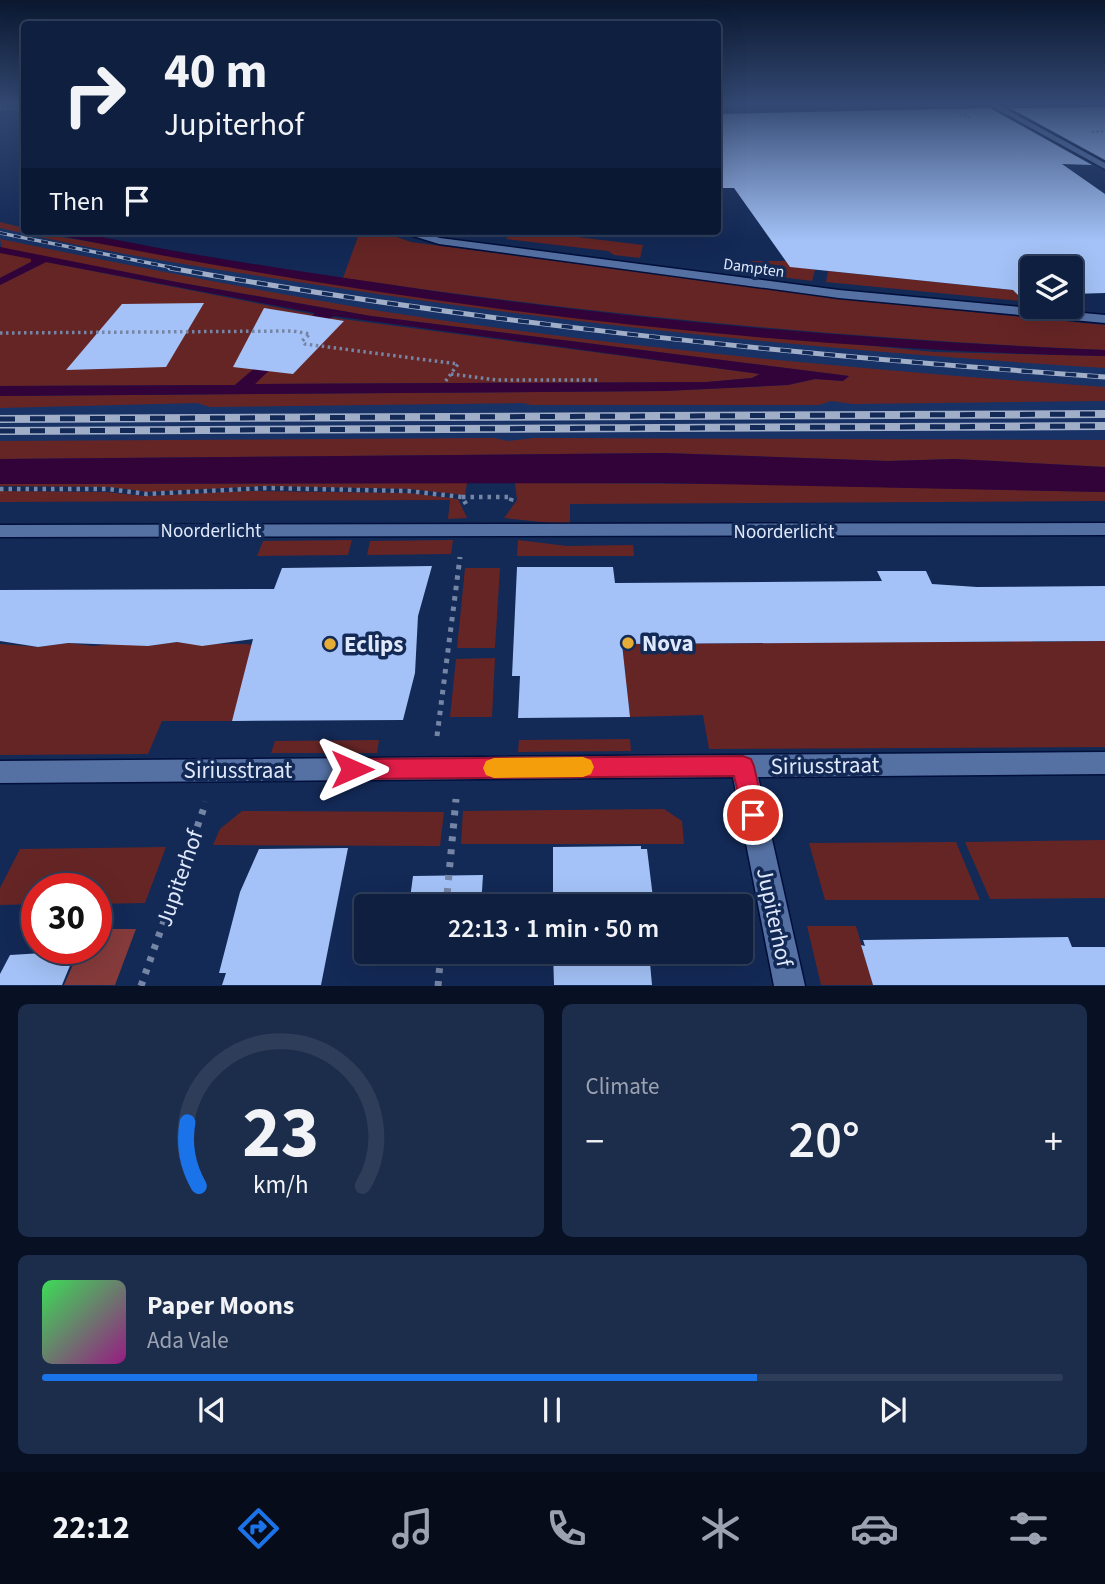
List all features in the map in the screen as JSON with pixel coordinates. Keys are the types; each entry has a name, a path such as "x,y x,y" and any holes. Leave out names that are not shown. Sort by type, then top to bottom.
{"street":[{"path":"1074,149 1105,166"},
{"name":"Dampten","path":"417,235 439,241 839,294 1105,319"},
{"name":"Noorderlicht","path":"0,531 1105,529"},
{"name":"Siriusstraat","path":"0,772 1105,762"},
{"name":"Jupiterhof","path":"743,766 790,985"}],"path":[{"path":"0,333 293,331 310,334 302,341 305,344 458,364 444,382"},
{"path":"451,374 497,380 598,380"},
{"path":"490,487 490,497"},
{"path":"0,489 108,489 147,494 267,488 408,491 462,497 472,516 467,529 433,768"},
{"path":"447,894 459,768"},
{"name":"Jupiterhof","path":"141,985 217,770"},
{"path":"438,985 440,964"}],"shaded area":[{"path":"0,222 21,227 21,235 48,235 445,300 934,352 1105,356 1105,467 0,459 0,396 665,391 845,374 371,316 0,247"},
{"path":"0,222 21,227 21,233 0,228"},
{"path":"32,235 48,235 464,303 934,352 1105,356 1105,368 814,346 620,326 206,268"},
{"path":"58,235 93,236 310,273 599,312 852,336 1105,350 1105,356 838,344 568,318 300,280"},
{"path":"359,235 391,235 411,242 850,300 1020,317 1020,319 1105,325 1105,350 723,324 343,278"},
{"path":"510,235 560,235 643,245 640,258 614,255 608,251 506,239"},
{"path":"0,239 380,311 651,347 1105,387 1105,401 210,407 197,403 0,408 0,396 665,391 788,385 815,379 843,381 849,376 371,316 2,248"},
{"path":"0,247 176,282 371,316 849,376 843,381 815,379 788,385 665,391 0,396 0,386 235,385 293,335 304,337 255,384 707,382 752,378 760,374 334,316 316,326 304,324 315,313 46,262 0,285 0,278 31,262 31,259 0,253"},
{"path":"0,253 31,258 31,262 0,278"},
{"path":"746,261 792,261 788,264 815,270 812,281 720,269"},
{"path":"46,262 327,317 760,374 752,378 707,382 255,384 293,335 235,385 0,386 0,285"},
{"path":"828,271 1013,290 1020,295 1020,301 826,282"},
{"path":"494,438 508,441 534,438 1105,440 1105,467 955,459 888,461 664,453 0,459 0,441"},
{"path":"664,453 888,461 955,459 1105,467 1105,492 659,483 0,484 0,459"},
{"path":"467,483 465,495 408,489 265,486 148,492 109,487 0,486 0,484"},
{"path":"515,483 752,484 1105,492 1105,501 570,504 570,525 504,518 517,500"},
{"path":"0,491 107,492 144,496 246,491 409,493 458,499 467,518 448,519 450,500 0,502"},
{"path":"352,540 348,555 257,556 263,541"},
{"path":"453,540 451,554 367,555 370,541"},
{"path":"518,540 567,546 633,545 634,556 517,556"},
{"path":"465,568 500,568 495,648 457,648"},
{"path":"1029,636 1033,642 1105,641 1105,747 709,749 703,715 630,717 622,644 791,643 811,638 812,643 907,637 910,642 1010,642"},
{"path":"177,642 254,645 232,721 162,721 148,754 0,755 0,644 38,647 68,643 93,646 122,643 148,646"},
{"path":"495,658 492,717 450,717 456,659"},
{"path":"630,739 631,751 518,752 519,740"},
{"path":"379,740 377,753 271,753 275,741"},
{"path":"664,809 682,821 684,844 461,844 463,811"},
{"path":"242,811 444,812 440,846 213,845 220,829"},
{"path":"1105,840 1105,898 990,899 965,842"},
{"path":"956,842 980,900 825,900 809,843"},
{"path":"166,847 145,903 112,904 112,873 21,873 21,904 0,905 0,888 20,849"},
{"path":"807,926 856,926 873,985 821,985"},
{"path":"112,929 136,929 115,985 64,985 73,964 112,964"}],"building":[{"path":"721,149 1063,149 1092,165 1062,164 1105,194 1105,293 1083,294 1083,256 1020,256 1018,295 1013,290 790,267 734,188 721,188"},
{"path":"1085,149 1105,149 1105,160"},
{"path":"204,303 166,367 66,370 122,304"},
{"path":"264,308 344,321 293,374 233,367"},
{"name":"Eclips","path":"432,566 418,616 415,673 403,720 232,721 253,639 202,646 177,642 148,646 68,643 38,647 0,641 0,590 274,589 282,568"},
{"name":"Nova","path":"517,567 613,567 615,583 882,581 877,571 926,571 932,584 977,587 1105,586 1105,641 622,644 630,717 518,718 520,676 512,676"},
{"path":"641,846 641,849 647,849 653,894 553,894 553,847"},
{"path":"348,848 321,985 222,985 226,973 219,973 240,892 259,849"},
{"path":"483,875 482,894 411,894 413,876"},
{"path":"1068,937 1072,947 1105,947 1105,985 873,985 861,945 865,946 863,940"},
{"path":"21,954 21,964 71,964 62,985 0,985 0,974 10,955"},
{"path":"553,964 650,964 652,985 554,985"}],"railway":[{"path":"0,233 179,269"},
{"path":"170,268 402,305 636,335 1105,377"},
{"path":"0,419 1105,414"},
{"path":"0,431 1105,426"}],"slow traffic":[{"path":"494,768 583,767"}],"place":[{"name":"Nova","path":"628,643"},
{"name":"Eclips","path":"330,644"}],"route":[{"path":"352,769 743,766 753,815"}]}
